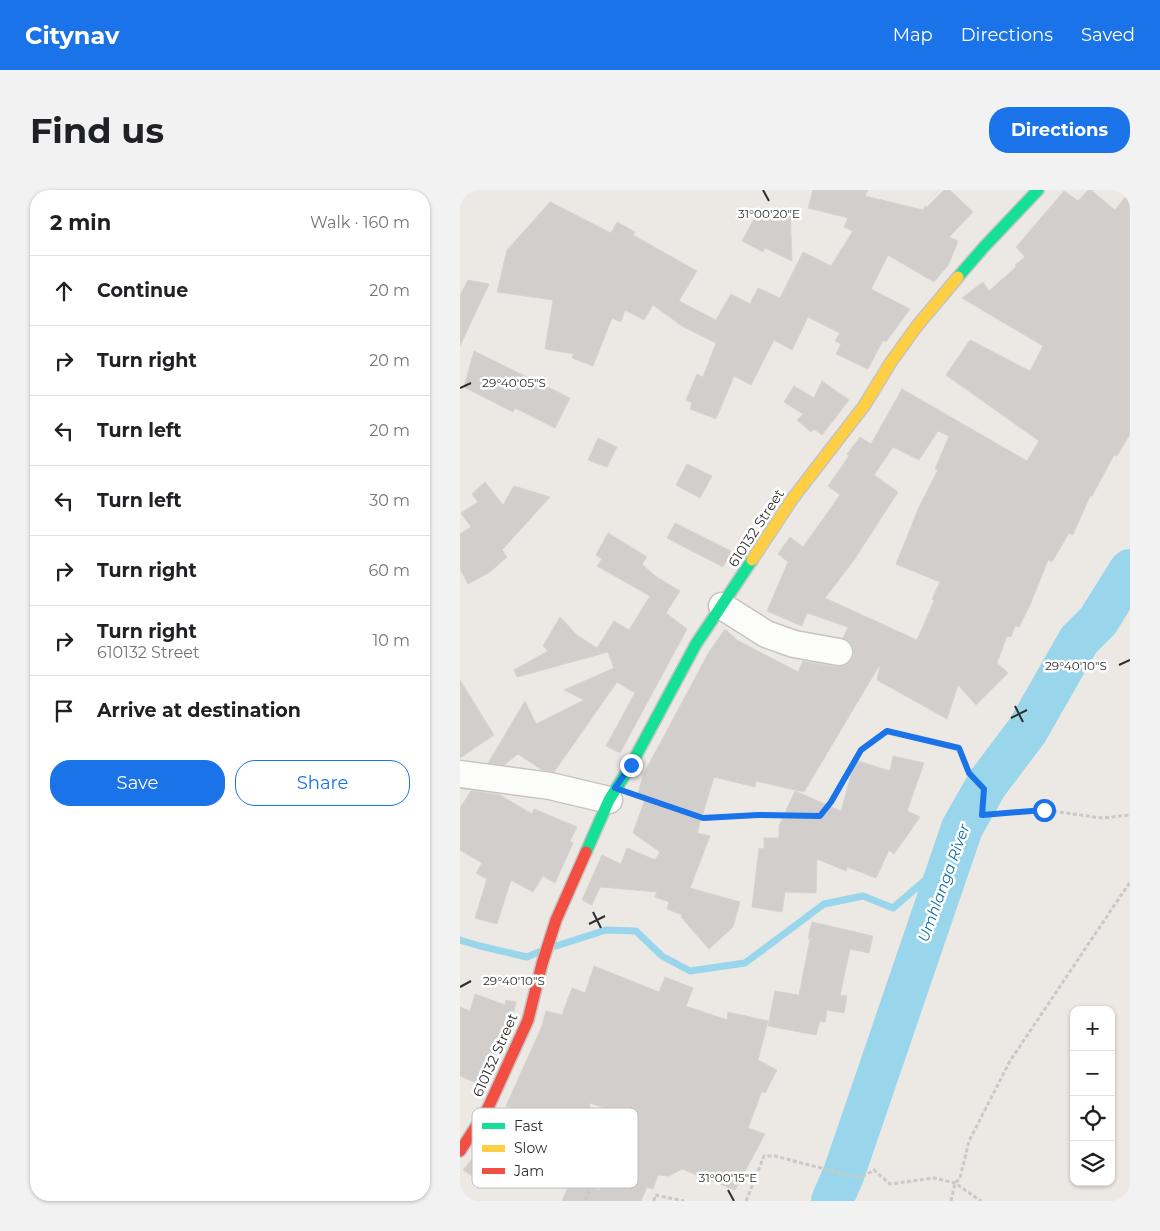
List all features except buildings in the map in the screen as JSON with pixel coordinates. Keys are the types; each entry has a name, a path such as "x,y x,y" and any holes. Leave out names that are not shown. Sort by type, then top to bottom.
{"street":[{"name":"610132 Street","path":"488,1108 528,1020 554,926 612,794 631,765 696,644 793,498 864,406 891,362 917,326 984,247 1038,190"},
{"path":"722,606 755,628 781,640 839,652"},
{"path":"460,774 612,794"},
{"name":"610132 Street","path":"460,1151 472,1133"}],"path":[{"path":"612,794 703,818 758,815 820,816 831,802 861,750 887,731 959,748 969,773 984,789 982,815 1044,810 1102,818 1130,815"},
{"path":"951,1201 955,1184 960,1178 969,1141 1010,1061 1130,882"},
{"path":"746,1201 764,1156 775,1156 856,1177 862,1177 874,1170 890,1184 934,1178 955,1184 981,1201"},
{"path":"585,1201 590,1188"},
{"path":"654,1201 654,1195 684,1201"}],"waterway":[{"name":"Umhlanga River","path":"832,1201 844,1173 962,828 987,784 1027,731 1079,640 1098,621 1130,570"},
{"path":"556,946 606,930 636,931 662,956 690,971 745,963 824,904 863,896 893,908 952,857"},
{"path":"460,940 527,957 539,952"}],"traffic: fast":[{"path":"958,277 1038,190"},
{"path":"586,852 609,800 631,765 696,644 752,560"}],"traffic: slow":[{"path":"752,560 793,498 864,406 891,362 917,326 958,277"}],"traffic: jam":[{"path":"488,1108 528,1020 542,964 556,920 586,852"},
{"path":"460,1151 472,1133"}],"route":[{"path":"631,765 615,788 703,818 758,815 820,816 831,802 861,750 887,731 959,748 969,773 984,789 982,815 1044,810"}]}
